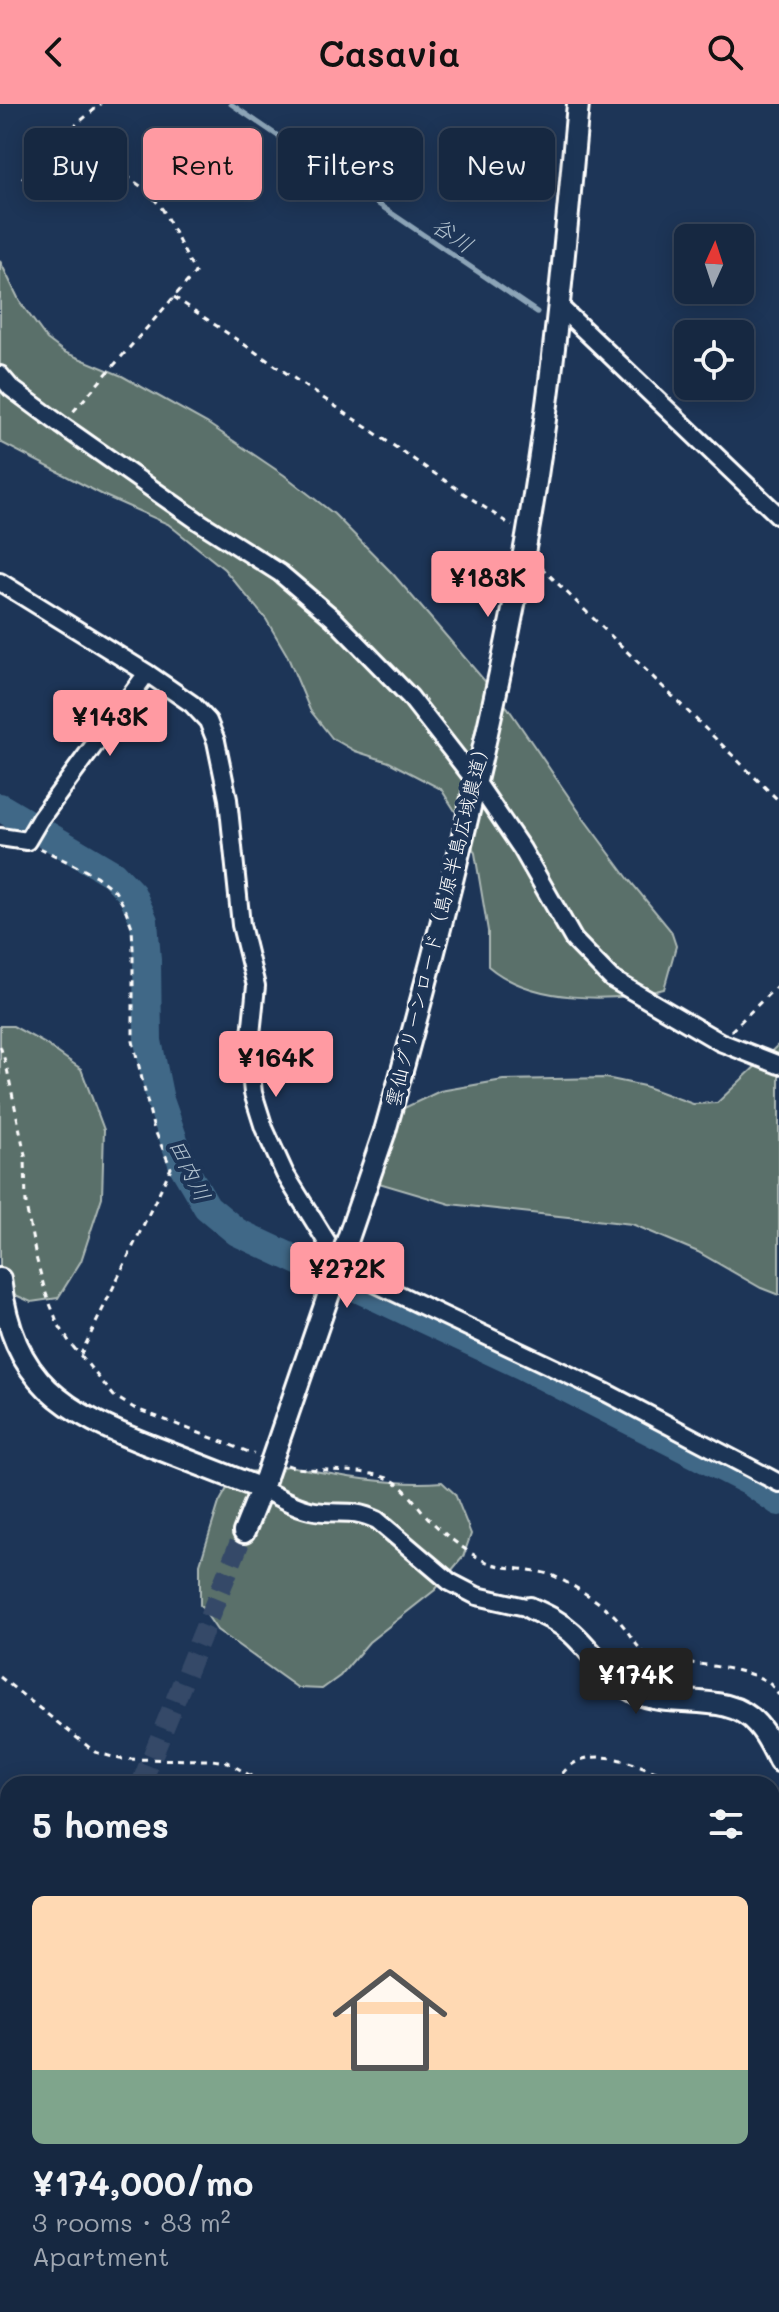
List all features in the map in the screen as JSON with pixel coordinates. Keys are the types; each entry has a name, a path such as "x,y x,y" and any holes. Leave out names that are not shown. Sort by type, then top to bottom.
{"street":[{"name":"雲仙グリーンロード（島原半島広域農道）","path":"244,1532 269,1471 385,1131 425,992 477,783 525,543 560,307 578,104"},
{"path":"560,307 779,516"},
{"path":"0,375 11,388 61,425 198,521 280,573 333,618 410,697 477,783 522,849 574,940 612,979 720,1042 779,1065"},
{"path":"0,582 147,673 192,704 208,721 216,741 228,799 241,925 256,986 249,1054 253,1093 264,1128 285,1174 343,1268 607,1393 779,1483"},
{"path":"0,837 28,840 40,819 147,673"},
{"path":"0,1279 12,1336 30,1370 55,1397 84,1416 115,1432 269,1471 309,1509 351,1511 377,1520 450,1582 477,1596 530,1608 552,1617 572,1633 610,1675 633,1691 657,1700 715,1703 738,1709 756,1722 779,1761"}],"path":[{"path":"74,128 101,104"},
{"path":"61,425 195,273 163,210 149,192 127,176"},
{"path":"174,297 525,543 779,801"},
{"path":"28,840 96,876 115,891 125,908 132,927 133,1041 153,1126 171,1168 81,1354"},
{"path":"720,1042 779,984"},
{"path":"0,1046 25,1155 26,1206 45,1291 58,1324 70,1343 114,1396 269,1471 296,1468 388,1479 399,1485 433,1523 480,1559 555,1577 599,1604 620,1621 636,1647 648,1656 742,1671 759,1677 779,1695"},
{"path":"0,1677 95,1752 120,1759 227,1762 251,1776"},
{"path":"561,1776 568,1765 587,1757 625,1759 664,1776"}],"green space":[{"path":"0,261 20,302 47,339 64,352 122,376 207,423 284,475 334,514 393,574 508,708 584,819 671,931 676,946 664,989 621,997 573,997 526,987 488,966 488,931 475,853 457,814 441,789 389,762 355,751 332,738 310,710 287,655 266,619 224,569 168,524 105,496 0,442"},
{"path":"0,1026 13,1026 81,1069 104,1130 102,1197 81,1261 58,1298 31,1302 0,1288"},
{"path":"779,1044 779,1295 698,1252 632,1224 450,1204 372,1181 367,1166 368,1145 385,1117 440,1091 503,1080 606,1078 644,1086 693,1104 717,1103"},
{"path":"289,1466 384,1481 442,1482 455,1494 471,1534 463,1557 435,1590 369,1642 340,1676 322,1689 298,1688 217,1630 200,1605 200,1564 219,1503 235,1474"}],"waterway":[{"name":"谷川","path":"231,104 537,312"},
{"name":"田内川","path":"0,807 113,874 132,894 144,921 148,1041 160,1100 183,1166 207,1207 237,1232 521,1365 750,1482 779,1502"}],"tunnel":[{"path":"144,1776 244,1532"}]}
